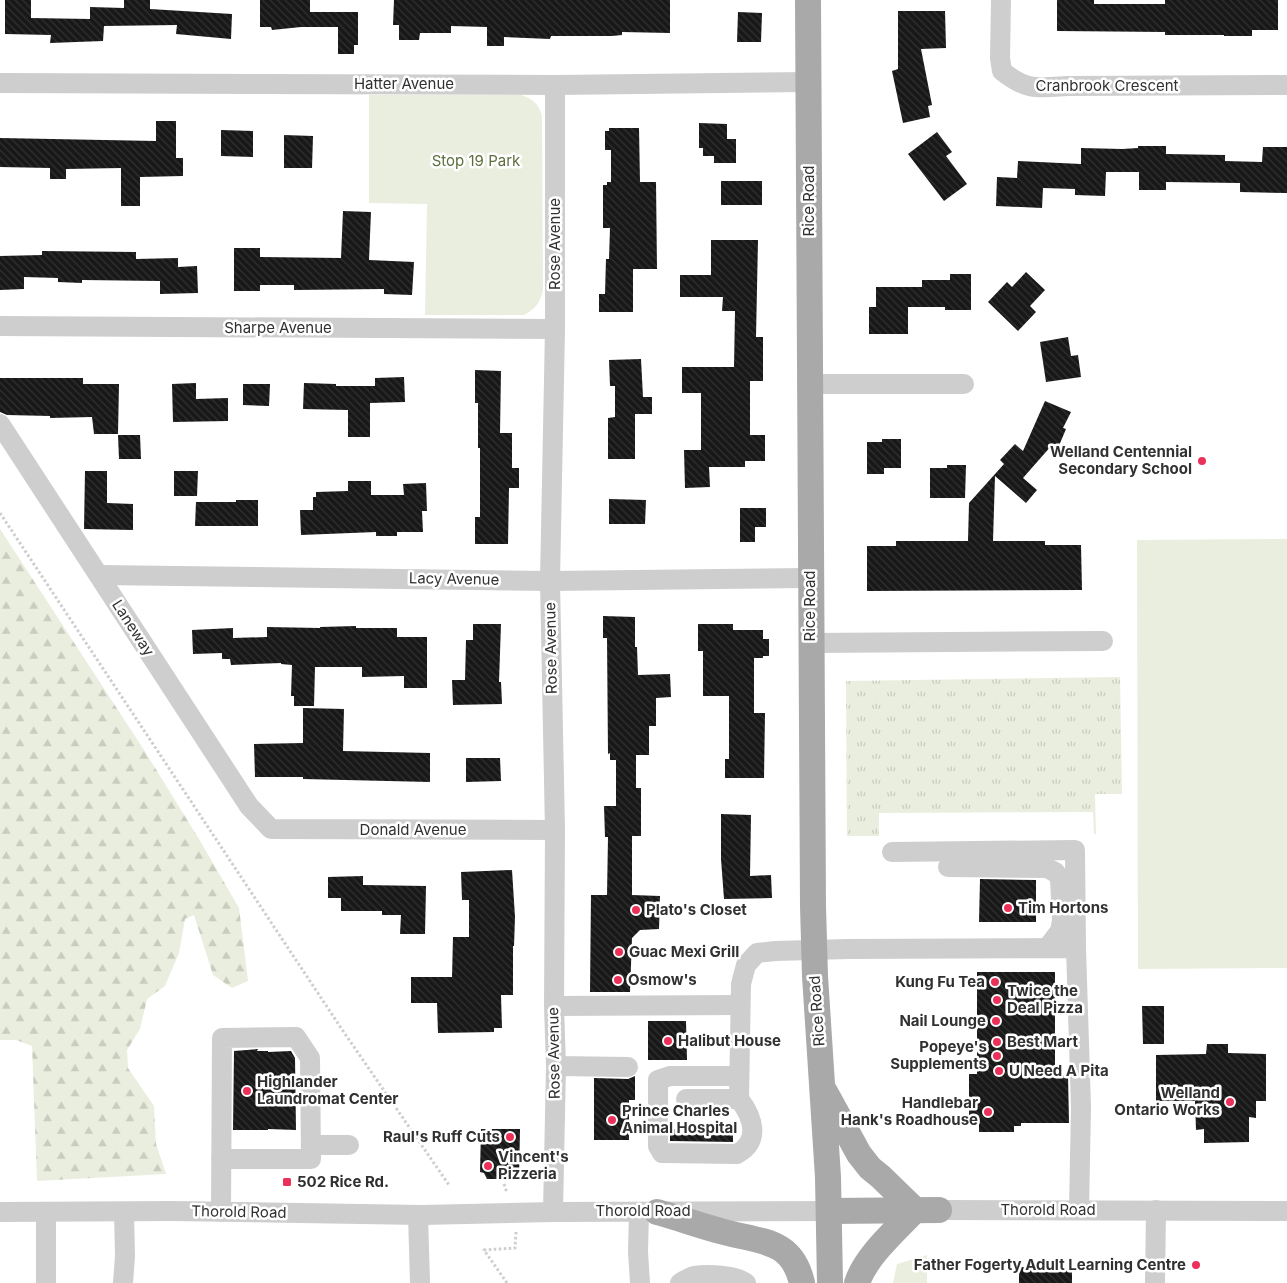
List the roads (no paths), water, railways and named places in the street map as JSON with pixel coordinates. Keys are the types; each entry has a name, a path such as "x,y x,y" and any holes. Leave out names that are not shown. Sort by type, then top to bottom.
{"main road":[{"name":"Rice Road","path":"808,0 810,643 814,951 829,1211 830,1283"},
{"path":"822,1088 859,1154 870,1168 927,1210 879,1248 864,1269 857,1283"},
{"name":"Thorold Road","path":"829,1211 927,1210"},
{"path":"648,1212 771,1243 789,1255 799,1269 802,1283"}],"street":[{"name":"Cranbrook Crescent","path":"1001,0 1000,58 1002,71 1016,83 1035,88 1287,85"},
{"name":"Hatter Avenue","path":"0,83 555,85 808,82"},
{"name":"Rose Avenue","path":"553,1212 556,1066 550,581 555,330 555,85"},
{"name":"Sharpe Avenue","path":"0,326 555,330"},
{"path":"810,384 964,384"},
{"name":"Laneway","path":"0,424 249,806 271,829"},
{"name":"Lacy Avenue","path":"98,575 550,581 810,578"},
{"path":"810,643 1103,641"},
{"name":"Donald Avenue","path":"271,829 554,830"},
{"path":"892,852 1075,850 1081,1107 1079,1210"},
{"path":"948,867 1046,868 1054,872 1060,878 1062,921 1060,931 1047,948"},
{"path":"739,1076 670,1076 658,1080 658,1146 662,1154 737,1154 746,1149 752,1136 752,1119 739,1098 739,1076 739,1005 741,984 746,965 757,953 775,951 1076,948"},
{"path":"554,1006 739,1005"},
{"path":"221,1159 311,1159 310,1058 296,1037 222,1038 221,1159 221,1212"},
{"path":"556,1066 628,1067"},
{"path":"686,1098 739,1098"},
{"path":"311,1145 349,1145"},
{"name":"Thorold Road","path":"927,1210 1287,1211"},
{"path":"1155,1283 1156,1210"},
{"name":"Thorold Road","path":"0,1212 221,1212 418,1215 516,1212 829,1211"},
{"path":"46,1212 46,1283"},
{"path":"123,1283 125,1256 124,1212"},
{"path":"640,1283 638,1252 648,1212"},
{"path":"418,1215 420,1282"},
{"path":"680,1283 693,1276 717,1275 742,1280 746,1283"}],"place":[{"name":"Welland Centennial Secondary School","path":"1202,461"},
{"name":"Tim Hortons","path":"1008,908"},
{"name":"Plato's Closet","path":"636,910"},
{"name":"Guac Mexi Grill","path":"619,952"},
{"name":"Osmow's","path":"618,980"},
{"name":"Kung Fu Tea","path":"995,982"},
{"name":"Twice the Deal Pizza","path":"997,1000"},
{"name":"Nail Lounge","path":"996,1021"},
{"name":"Halibut House","path":"668,1041"},
{"name":"Best Mart","path":"997,1042"},
{"name":"Popeye's Supplements","path":"997,1056"},
{"name":"U Need A Pita","path":"999,1071"},
{"name":"Highlander Laundromat Center","path":"247,1091"},
{"name":"Welland Ontario Works","path":"1230,1102"},
{"name":"Handlebar Hank's Roadhouse","path":"988,1112"},
{"name":"Prince Charles Animal Hospital","path":"612,1120"},
{"name":"Raul's Ruff Cuts","path":"510,1137"},
{"name":"Vincent's Pizzeria","path":"488,1166"},
{"name":"502 Rice Rd.","path":"287,1182"},
{"name":"Father Fogerty Adult Learning Centre","path":"1196,1265"}],"park label":[{"name":"Stop 19 Park","path":"476,161"}]}
